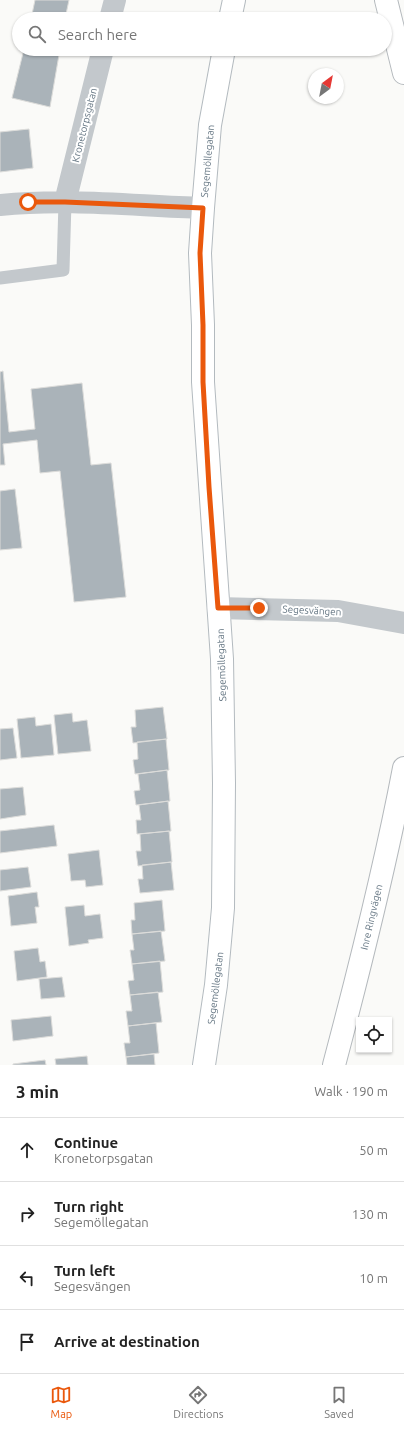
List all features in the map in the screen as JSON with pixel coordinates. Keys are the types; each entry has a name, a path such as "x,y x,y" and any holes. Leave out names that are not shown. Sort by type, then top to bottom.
{"main road":[{"path":"231,12 234,0"},
{"path":"386,0 389,12"},
{"path":"392,24 404,73"},
{"name":"Segemöllegatan","path":"204,1065 216,984 223,908 224,783 222,659 203,382 203,325 200,253 210,125 223,56"},
{"name":"Inre Ringvägen","path":"334,1065 391,835 404,768"}],"street":[{"path":"112,12 115,0"},
{"name":"Kronetorpsgatan","path":"65,202 101,56"},
{"path":"0,205 28,202 65,202 203,208"},
{"name":"Segesvängen","path":"218,608 338,610 404,622"}],"lane":[{"path":"0,278 63,270 65,202"}],"building":[{"path":"35,0 69,0 66,12 32,12"},
{"path":"22,56 59,56 50,107 12,98"},
{"path":"29,129 33,168 0,172 0,132"},
{"path":"3,371 9,432 35,429 31,389 82,383 91,465 111,463 126,597 74,602 60,471 40,473 37,440 3,444 5,465 0,465 0,372"},
{"path":"15,489 22,548 0,550 0,491"},
{"path":"163,707 167,739 133,743 131,727 136,727 135,710"},
{"path":"72,713 73,722 87,720 91,751 58,754 54,715"},
{"path":"35,717 36,726 51,724 54,755 21,758 17,719"},
{"path":"13,728 17,758 0,760 0,729"},
{"path":"166,739 169,770 135,774 133,760 138,759 137,742"},
{"path":"167,770 170,801 136,805 134,791 140,790 138,774"},
{"path":"23,787 26,815 0,819 0,789"},
{"path":"168,801 171,831 137,834 136,820 141,820 139,805"},
{"path":"54,825 57,846 0,853 0,831"},
{"path":"169,831 172,862 138,866 136,851 141,851 140,834"},
{"path":"99,850 103,885 86,887 85,880 71,881 68,854"},
{"path":"171,862 174,890 140,893 138,879 143,879 142,865"},
{"path":"28,867 31,887 0,891 0,870"},
{"path":"37,892 39,907 35,907 37,923 11,926 8,896"},
{"path":"162,900 165,931 132,934 131,920 135,920 134,903"},
{"path":"84,905 85,916 100,914 103,938 88,940 89,943 69,946 65,907"},
{"path":"161,931 165,961 132,964 130,950 134,950 132,934"},
{"path":"38,948 40,962 45,961 47,977 17,981 14,951"},
{"path":"160,961 163,992 130,995 128,981 134,980 132,964"},
{"path":"62,977 65,997 41,999 39,979"},
{"path":"158,992 162,1022 128,1026 126,1011 132,1011 130,995"},
{"path":"51,1016 53,1036 13,1041 11,1020"},
{"path":"156,1023 159,1053 126,1057 124,1043 130,1043 128,1026"},
{"path":"154,1054 155,1065 127,1065 126,1057"},
{"path":"87,1056 88,1065 56,1065 55,1059"},
{"path":"45,1060 46,1065 13,1065 13,1064"}],"route":[{"path":"28,202 65,202 203,208 200,253 203,325 203,382 218,608 259,608"}]}
